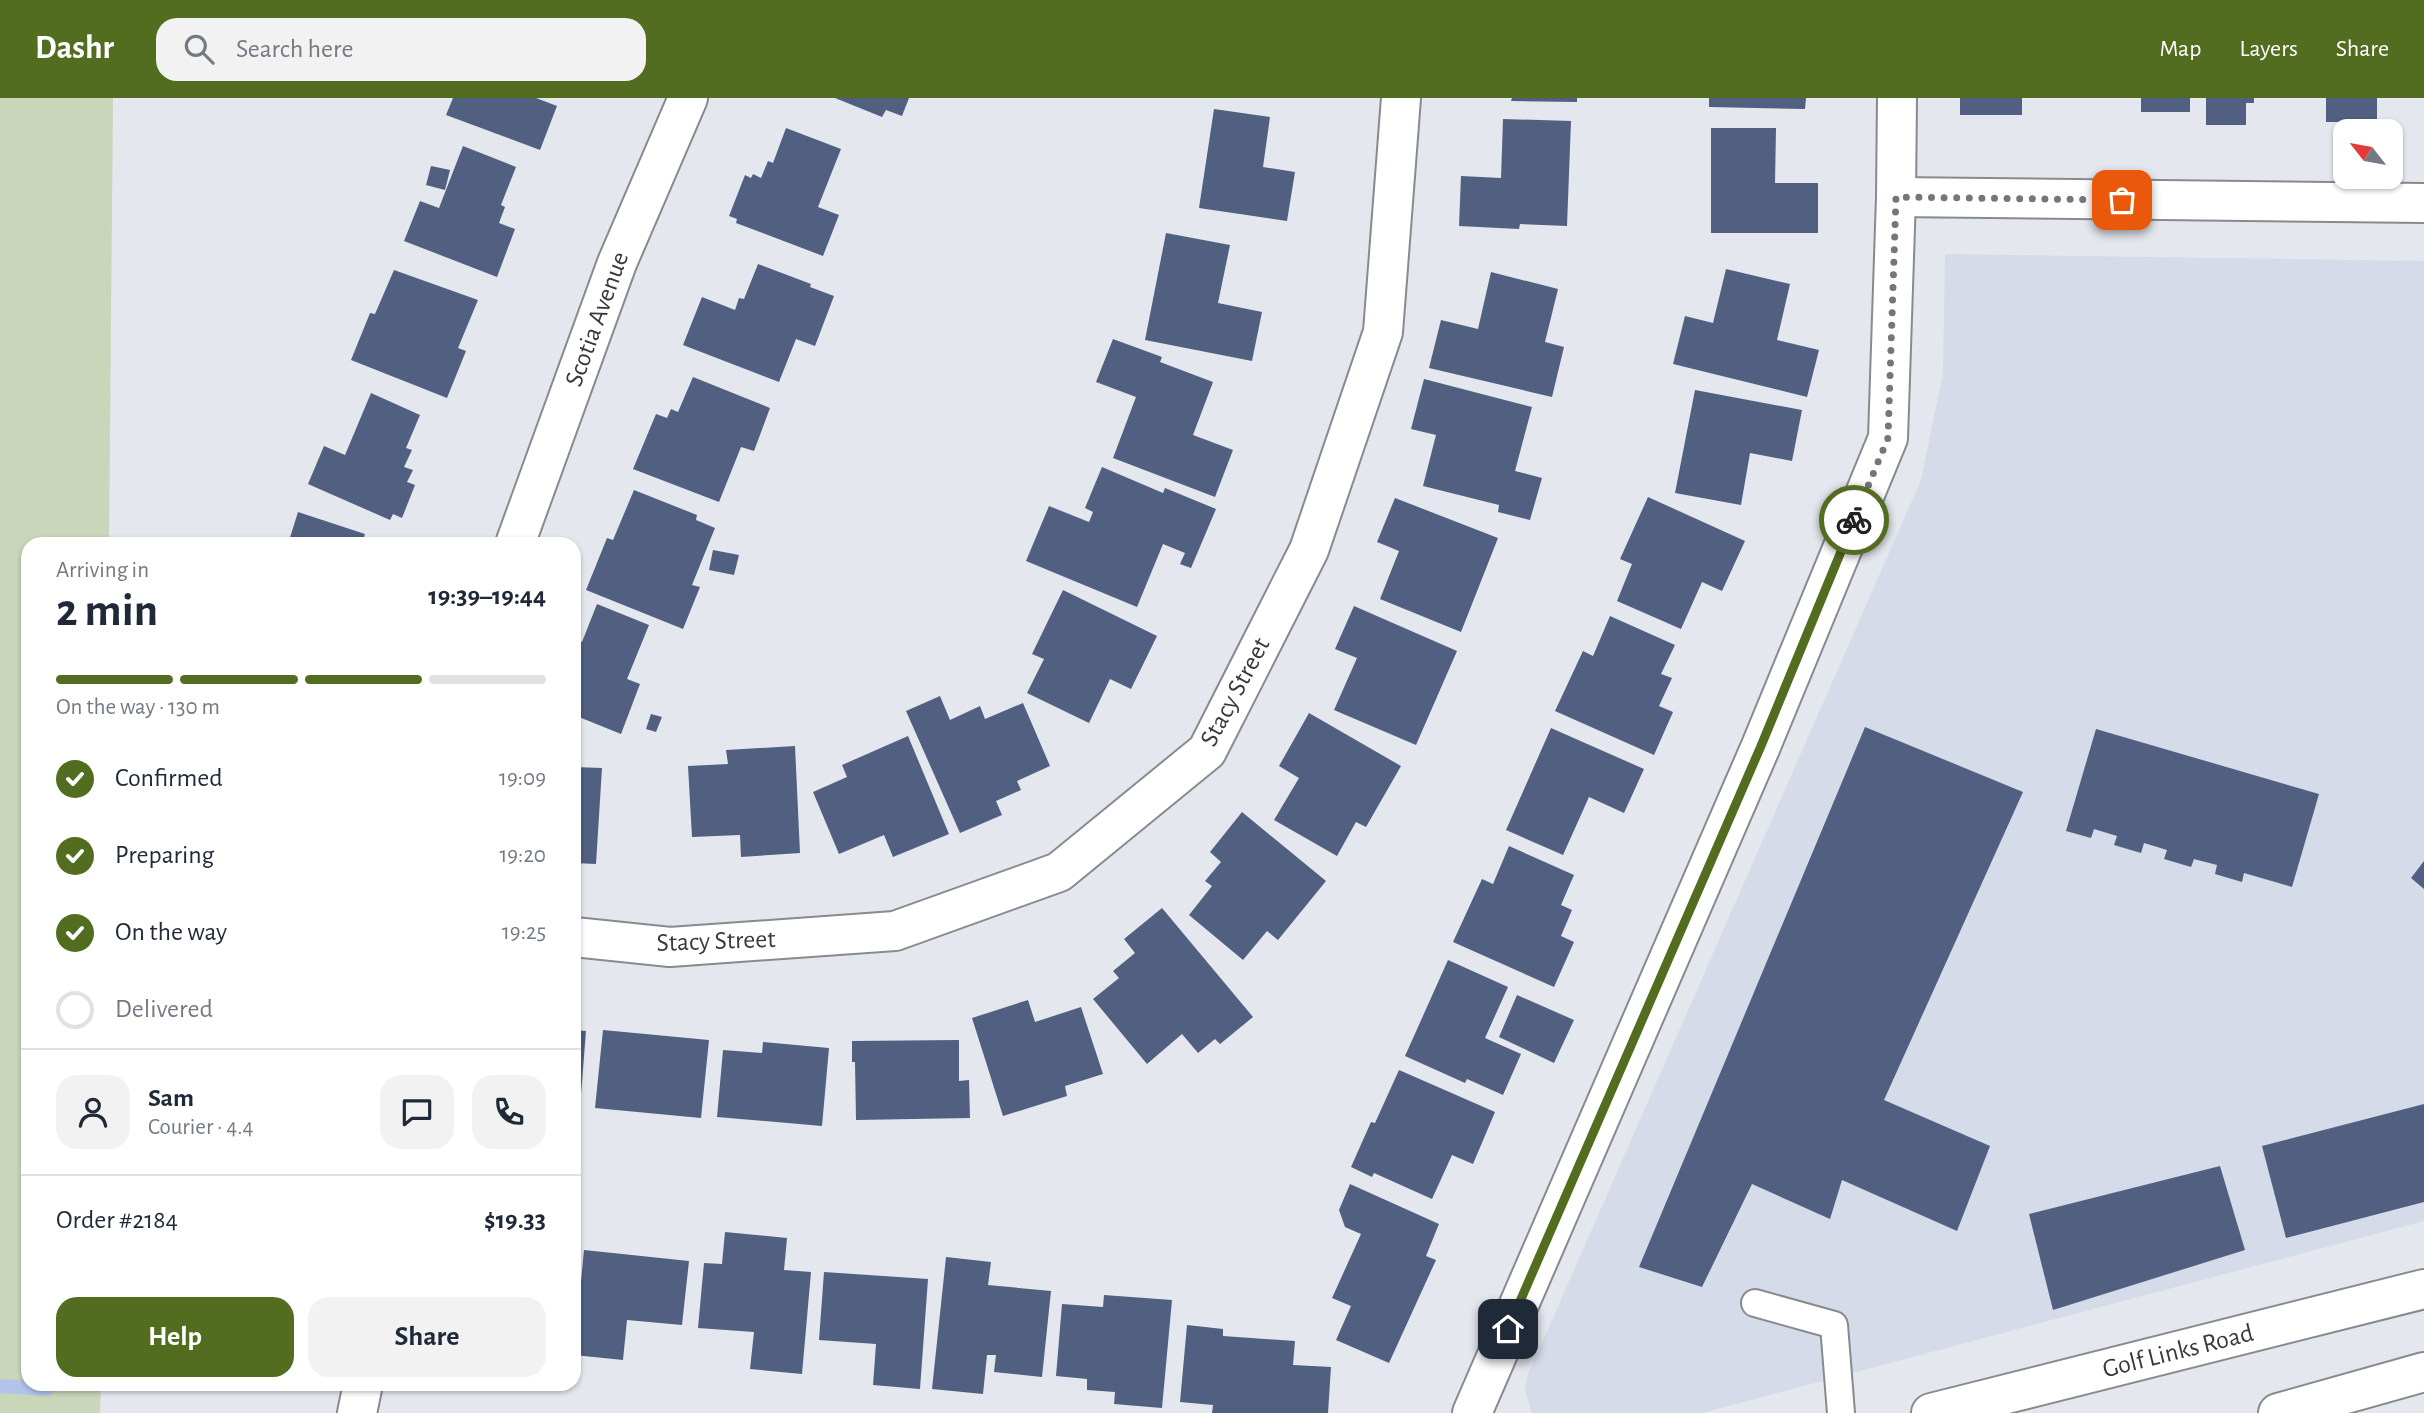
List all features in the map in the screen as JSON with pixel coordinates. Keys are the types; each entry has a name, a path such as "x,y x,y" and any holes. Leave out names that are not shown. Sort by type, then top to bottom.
{"street":[{"name":"Scotia Avenue","path":"518,537 617,263 688,98"},
{"name":"Stacy Street","path":"581,938 670,947 895,931 1059,872 1207,751 1309,550 1383,332 1401,98"},
{"path":"1472,1413 1755,759 1888,438 1896,197 1896,98"},
{"path":"1896,197 2424,204"},
{"name":"Golf Links Road","path":"1931,1413 2424,1289"},
{"path":"2278,1413 2424,1372"},
{"path":"357,1413 362,1391"}],"lane":[{"path":"1755,1303 1834,1325 1841,1413"}],"shaded area":[{"path":"1945,254 2424,261 2424,1221 1702,1413 1532,1413 1525,1391 1527,1377 1921,480 1943,373"}],"green space":[{"path":"0,98 113,98 109,537 21,537 21,1391 101,1391 100,1413 0,1413"}],"building":[{"path":"453,98 536,98 557,106 540,150 446,115"},
{"path":"835,98 909,98 902,116 886,110 882,117"},
{"path":"1512,98 1577,98 1577,102 1511,101"},
{"path":"1709,98 1806,98 1805,109 1709,107"},
{"path":"1960,98 2022,98 2022,115 1960,115"},
{"path":"2141,98 2190,98 2190,112 2141,112"},
{"path":"2206,98 2254,98 2254,103 2246,103 2246,125 2206,125"},
{"path":"2326,98 2377,98 2377,119 2333,119 2333,122 2326,122"},
{"path":"1214,109 1270,117 1263,167 1295,172 1287,221 1199,208"},
{"path":"1503,119 1571,121 1567,226 1520,224 1519,229 1459,226 1461,176 1501,178"},
{"path":"786,128 841,149 818,207 839,215 823,256 736,223 737,219 729,216 745,175 751,178 753,174 761,178 768,161 773,163"},
{"path":"1711,128 1776,128 1775,183 1818,183 1818,233 1711,233"},
{"path":"463,146 516,167 501,205 505,207 499,223 515,229 497,277 404,241 420,201 439,208"},
{"path":"431,166 450,170 445,190 426,185"},
{"path":"1166,233 1230,245 1218,303 1262,312 1252,361 1145,340"},
{"path":"758,264 811,284 810,287 834,296 815,346 796,339 779,382 683,345 702,297 735,310 739,298 744,299"},
{"path":"1726,269 1790,284 1777,340 1819,350 1807,397 1673,364 1685,316 1713,323"},
{"path":"394,270 478,300 458,348 466,351 447,398 351,360 370,313 375,314"},
{"path":"1491,272 1558,289 1545,342 1564,347 1552,397 1429,368 1441,320 1478,329"},
{"path":"1113,339 1162,357 1160,362 1213,382 1193,435 1233,450 1215,497 1113,458 1136,397 1096,382"},
{"path":"693,377 770,408 754,451 741,447 719,502 633,469 656,414 667,418 671,409 678,412"},
{"path":"1424,379 1532,407 1515,471 1542,478 1530,520 1498,512 1499,505 1423,486 1436,435 1411,429"},
{"path":"1695,390 1802,410 1792,461 1750,453 1741,505 1675,493"},
{"path":"371,393 420,415 406,448 412,450 404,467 413,470 407,482 415,485 402,518 393,514 390,520 308,484 324,446 345,455"},
{"path":"1102,467 1163,493 1165,488 1216,509 1191,568 1180,564 1185,553 1163,544 1137,607 1026,561 1049,506 1089,522 1093,512 1085,508"},
{"path":"634,490 697,515 696,520 715,528 692,585 700,587 683,629 586,590 607,538 613,540"},
{"path":"1648,497 1745,541 1722,591 1702,582 1681,629 1617,601 1632,564 1620,559"},
{"path":"1395,498 1498,538 1461,632 1380,599 1399,551 1377,542"},
{"path":"298,512 365,534 364,537 290,537"},
{"path":"713,550 739,555 734,575 709,570"},
{"path":"1063,590 1157,636 1131,689 1110,679 1089,723 1027,693 1044,659 1032,654"},
{"path":"597,604 649,625 627,679 640,684 621,734 581,718 582,642"},
{"path":"1354,606 1457,651 1416,745 1334,710 1357,658 1335,649"},
{"path":"1610,616 1675,645 1661,674 1672,678 1659,706 1673,712 1654,755 1555,711 1583,651 1593,656"},
{"path":"940,696 950,720 980,706 985,719 1023,703 1050,766 1017,781 1021,790 996,801 1002,815 960,833 906,711"},
{"path":"1309,713 1401,766 1366,827 1356,822 1337,856 1274,820 1299,778 1279,766"},
{"path":"651,714 662,717 656,732 646,729"},
{"path":"1865,727 2023,792 1884,1100 1990,1146 1957,1231 1842,1180 1830,1219 1752,1184 1702,1287 1639,1267"},
{"path":"1551,728 1644,769 1624,813 1589,797 1563,855 1506,830"},
{"path":"2096,729 2319,794 2292,887 2244,873 2242,882 2215,874 2217,865 2194,859 2191,867 2164,859 2167,850 2144,843 2141,853 2114,845 2117,836 2094,829 2091,838 2066,831"},
{"path":"908,736 949,834 893,857 884,835 839,854 813,792 847,777 842,765"},
{"path":"795,746 800,853 741,857 740,835 692,837 688,766 728,764 726,750"},
{"path":"581,767 602,768 596,864 581,863"},
{"path":"1242,812 1326,881 1278,940 1267,931 1243,960 1189,915 1212,886 1205,881 1221,862 1210,852"},
{"path":"1509,846 1574,875 1561,905 1572,910 1561,936 1574,942 1554,987 1453,942 1482,879 1493,884"},
{"path":"2424,861 2424,889 2411,878"},
{"path":"1162,908 1253,1017 1220,1044 1215,1039 1198,1053 1182,1034 1147,1064 1093,999 1119,978 1113,971 1135,953 1124,939"},
{"path":"1448,960 1508,987 1485,1038 1521,1054 1503,1095 1467,1079 1465,1083 1405,1056"},
{"path":"1517,995 1574,1020 1554,1063 1499,1037"},
{"path":"1028,1000 1035,1022 1081,1007 1103,1074 1065,1086 1067,1096 1003,1116 972,1018"},
{"path":"603,1030 709,1040 701,1118 595,1108"},
{"path":"581,1031 586,1031 581,1094"},
{"path":"959,1040 959,1081 969,1080 970,1118 856,1120 852,1041"},
{"path":"763,1042 829,1048 822,1126 717,1117 723,1050 762,1053"},
{"path":"1399,1070 1495,1112 1473,1164 1452,1155 1432,1199 1374,1173 1372,1177 1351,1167"},
{"path":"2424,1104 2424,1202 2286,1238 2262,1146"},
{"path":"2220,1166 2245,1250 2053,1310 2029,1214"},
{"path":"1350,1184 1439,1224 1426,1256 1436,1260 1389,1363 1336,1340 1351,1306 1332,1298 1361,1234 1345,1227 1339,1210"},
{"path":"725,1232 787,1238 784,1270 811,1272 802,1374 750,1369 754,1332 698,1328 704,1263 722,1264"},
{"path":"584,1250 689,1261 682,1325 627,1320 623,1360 581,1356 581,1282"},
{"path":"946,1257 991,1262 988,1285 1051,1291 1042,1377 994,1372 996,1355 987,1355 983,1394 932,1389"},
{"path":"824,1272 928,1279 920,1389 873,1385 876,1344 819,1340"},
{"path":"1104,1295 1172,1300 1162,1408 1114,1404 1115,1392 1087,1390 1087,1379 1056,1376 1062,1304 1103,1307"},
{"path":"1187,1325 1223,1329 1223,1336 1295,1341 1293,1365 1331,1367 1328,1413 1212,1413 1213,1405 1180,1402"}],"waterway":[{"path":"0,1386 21,1387"}],"way so far":[{"path":"1854,520 1888,438 1896,197 2122,200"}],"route":[{"path":"1508,1329 1761,746 1854,520"}]}
